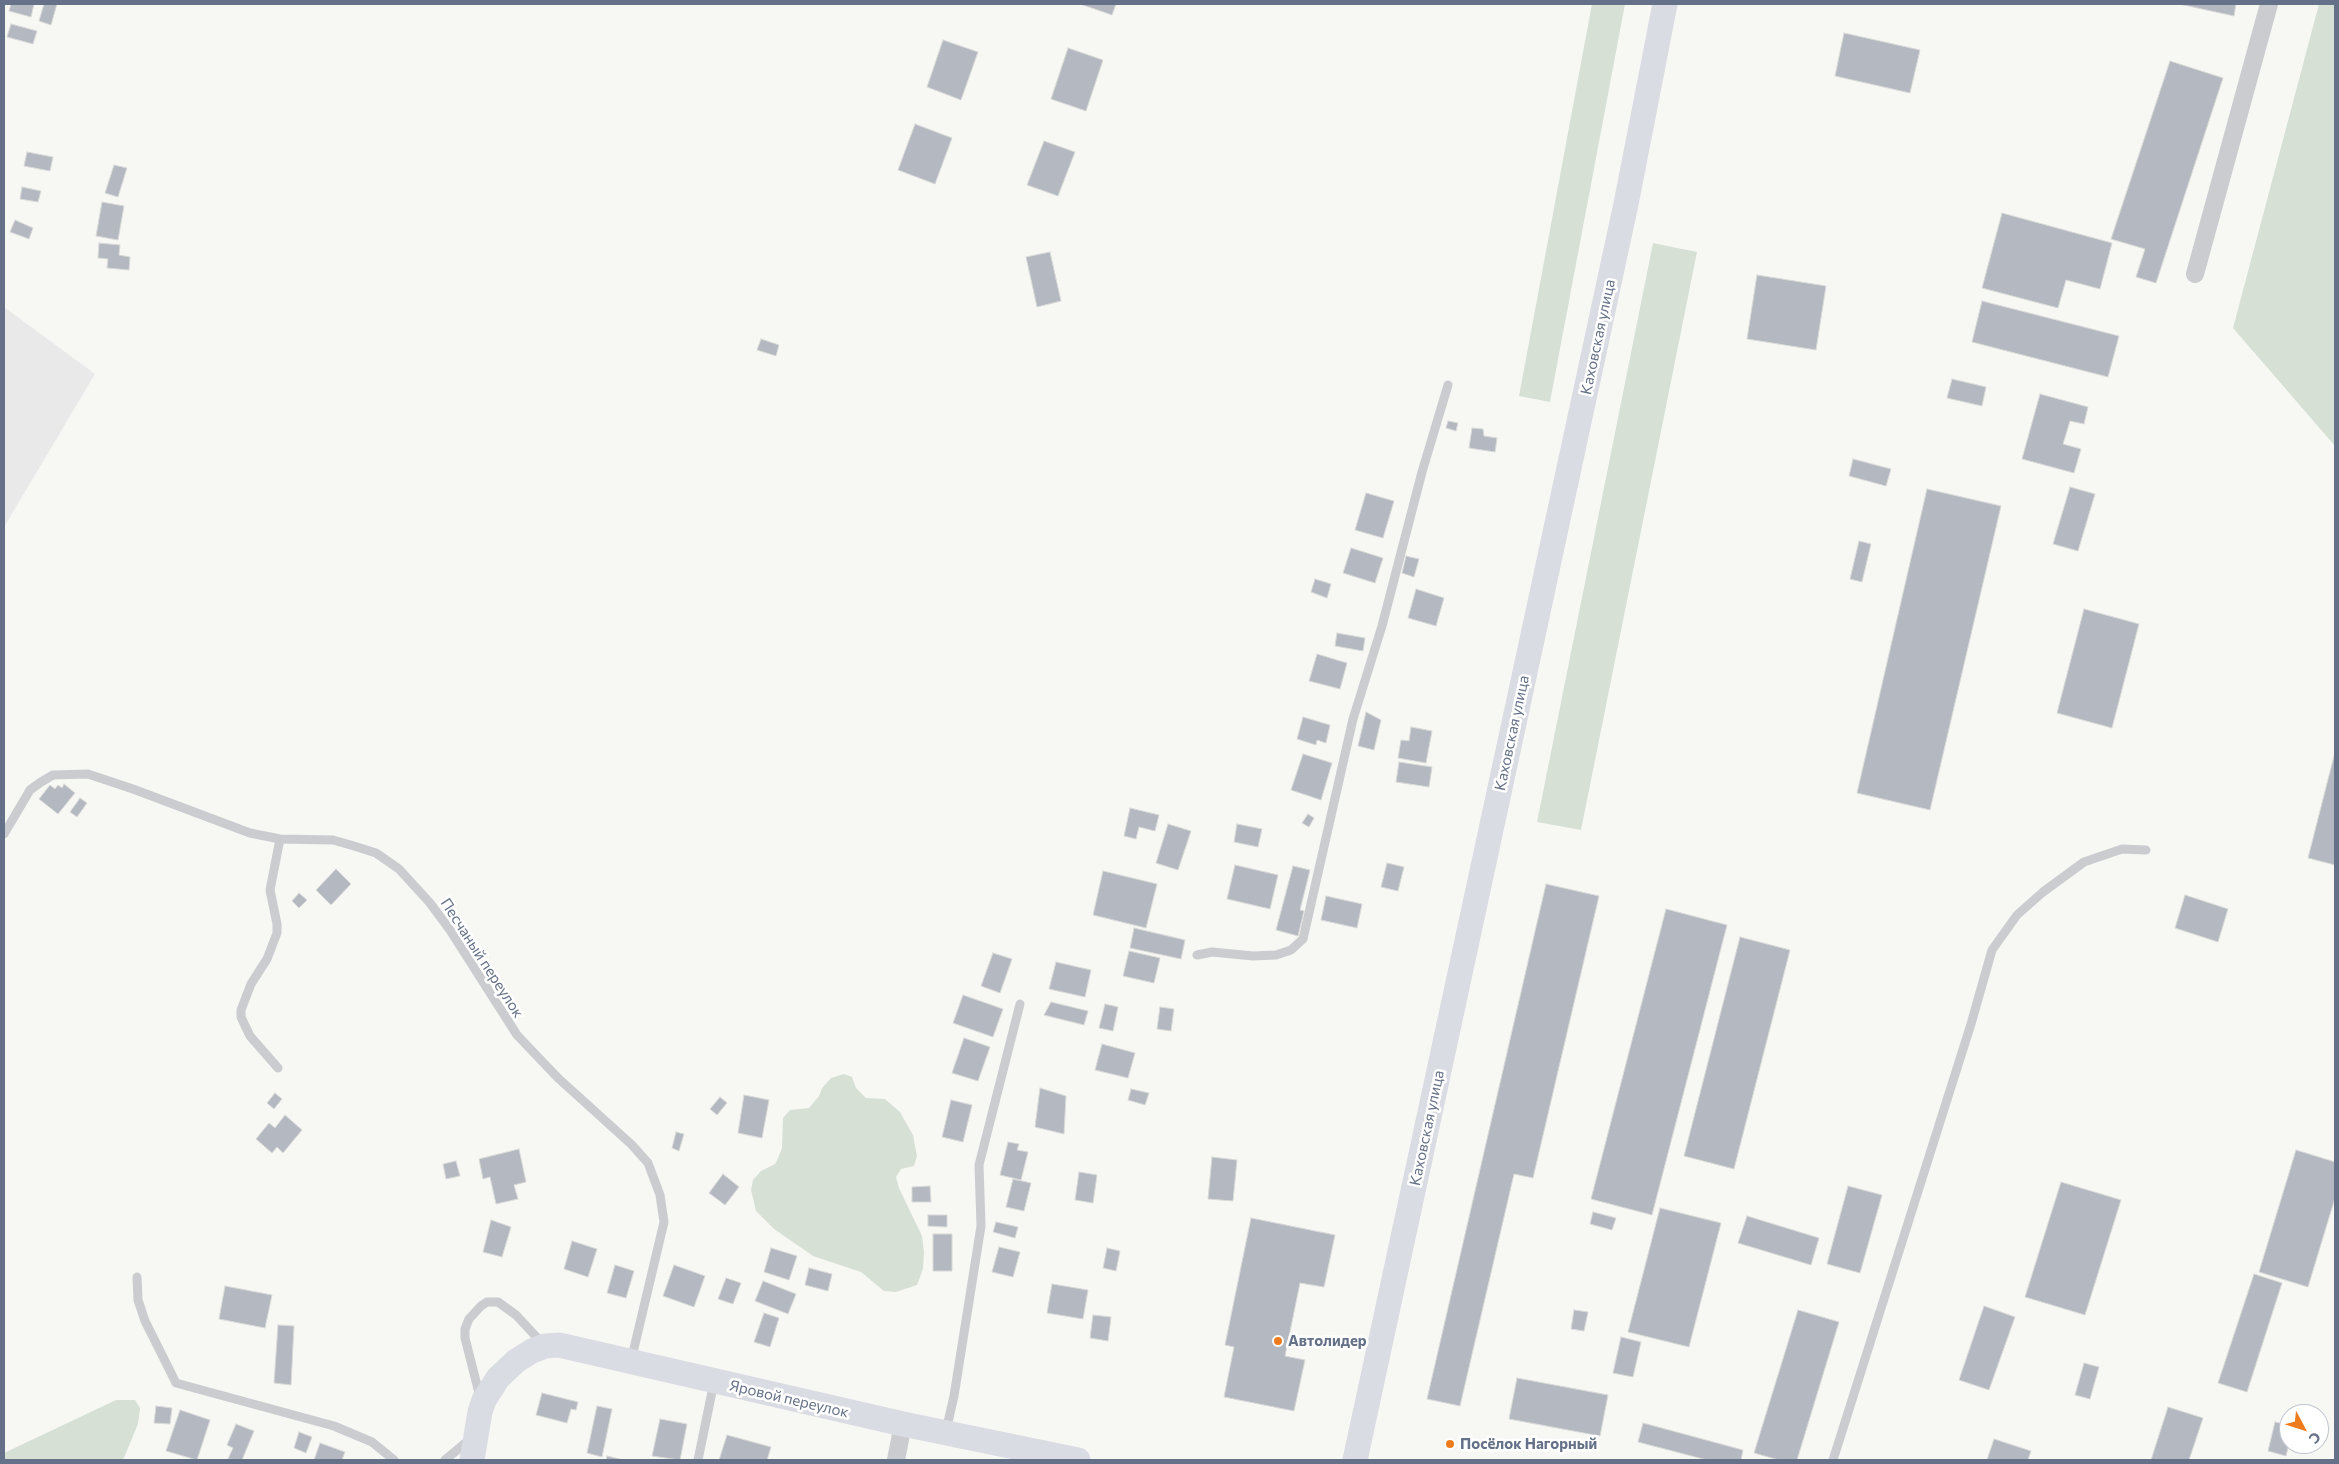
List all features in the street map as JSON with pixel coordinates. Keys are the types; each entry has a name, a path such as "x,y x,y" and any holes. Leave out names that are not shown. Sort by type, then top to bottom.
{"main road":[{"name":"Каховская улица","path":"1355,1460 1612,270 1665,4"},
{"name":"Яровой переулок","path":"545,1346 577,1348 631,1363 714,1382 1078,1460"},
{"path":"472,1460 476,1423 491,1388 516,1361 545,1346"}],"street":[{"path":"2195,274 2268,4"},
{"path":"896,1460 903,1424"}],"lane":[{"path":"1197,955 1212,952 1253,956 1276,955 1292,950 1303,939 1354,719 1382,626 1422,472 1448,385"},
{"name":"Песчаный переулок","path":"4,834 30,790 53,775 88,774 250,833 280,839 333,840 376,854 399,869 430,903 450,930 516,1035 558,1078 632,1145 648,1163 662,1202 664,1222 631,1363"},
{"path":"278,1068 250,1036 241,1017 241,1010 277,933 270,890 280,839"},
{"path":"1833,1460 1971,1024 1992,950 2017,915 2043,892 2084,862 2122,849 2146,850"},
{"path":"946,1432 954,1396 981,1226 979,1166 1020,1004"},
{"path":"137,1277 138,1300 145,1321 176,1382 334,1426 372,1442 394,1460"},
{"path":"483,1405 465,1338 465,1329 469,1320 481,1306 487,1302 498,1302 516,1315 545,1346"},
{"path":"698,1460 714,1382"},
{"path":"445,1460 475,1435"}],"shaded area":[{"path":"1592,4 1625,4 1550,402 1519,396"},
{"path":"2319,4 2335,4 2335,446 2233,328"},
{"path":"1653,243 1697,252 1581,830 1537,822"},
{"path":"4,307 95,374 4,527"},
{"path":"844,1074 852,1077 856,1088 866,1098 885,1099 900,1112 913,1135 917,1156 914,1166 901,1169 896,1177 899,1188 922,1236 924,1252 923,1269 917,1285 896,1292 884,1291 861,1272 813,1256 774,1229 756,1211 751,1190 753,1180 761,1171 775,1164 778,1158 782,1148 783,1118 790,1110 809,1108 831,1078"},
{"path":"116,1400 135,1400 140,1408 138,1424 123,1460 4,1460 4,1453"}],"building":[{"path":"11,4 34,4 31,17 9,11"},
{"path":"44,4 57,4 51,25 39,21"},
{"path":"1080,4 1116,4 1112,15"},
{"path":"2179,4 2236,4 2234,16"},
{"path":"11,24 37,31 33,44 7,37"},
{"path":"1844,33 1920,50 1910,93 1835,76"},
{"path":"943,40 978,52 961,100 927,87"},
{"path":"1068,48 1103,60 1086,111 1051,99"},
{"path":"2170,61 2223,78 2156,283 2136,277 2145,249 2111,239"},
{"path":"915,124 952,138 935,184 898,170"},
{"path":"1044,141 1075,152 1058,196 1027,185"},
{"path":"27,152 53,157 50,171 24,166"},
{"path":"114,165 127,168 118,197 105,193"},
{"path":"22,187 41,191 38,202 20,199"},
{"path":"102,202 124,206 118,240 96,236"},
{"path":"2002,213 2112,243 2100,289 2066,280 2058,308 1982,288"},
{"path":"15,220 33,228 29,239 10,232"},
{"path":"99,243 120,245 119,255 130,257 129,270 107,268 108,259 98,258"},
{"path":"1050,252 1061,301 1037,307 1026,257"},
{"path":"1757,275 1826,286 1816,350 1747,339"},
{"path":"1982,301 2119,336 2108,377 1972,342"},
{"path":"761,339 779,345 776,356 757,350"},
{"path":"1952,379 1986,387 1982,406 1947,398"},
{"path":"2040,394 2088,407 2084,424 2070,421 2063,444 2081,449 2074,473 2022,459"},
{"path":"1448,421 1458,423 1456,431 1446,428"},
{"path":"1472,428 1483,429 1484,436 1497,438 1495,452 1469,448"},
{"path":"1853,459 1891,469 1886,486 1849,476"},
{"path":"2070,487 2095,494 2078,551 2053,544"},
{"path":"1927,489 2001,506 1930,810 1857,793"},
{"path":"1366,493 1394,501 1383,538 1355,530"},
{"path":"1859,541 1871,544 1862,582 1850,579"},
{"path":"1351,548 1383,558 1375,583 1343,573"},
{"path":"1406,556 1419,559 1414,577 1402,573"},
{"path":"1315,579 1331,584 1327,598 1311,592"},
{"path":"1416,589 1444,598 1436,626 1408,618"},
{"path":"2084,609 2139,624 2112,728 2057,713"},
{"path":"1337,633 1365,638 1363,651 1335,646"},
{"path":"1317,654 1347,663 1340,689 1309,681"},
{"path":"1366,712 1381,720 1374,750 1358,746"},
{"path":"1303,717 1330,725 1326,743 1317,740 1316,745 1297,739"},
{"path":"1411,727 1432,731 1426,763 1398,758 1401,740 1409,741"},
{"path":"2335,752 2335,865 2308,858"},
{"path":"1303,754 1332,763 1321,800 1291,790"},
{"path":"1399,762 1432,767 1429,787 1396,782"},
{"path":"64,784 75,793 58,814 39,799 50,785 55,789 58,785 62,788"},
{"path":"80,798 87,803 77,817 70,812"},
{"path":"1130,808 1159,815 1155,831 1139,827 1136,839 1124,836"},
{"path":"1308,814 1314,818 1309,827 1302,823"},
{"path":"1168,824 1191,831 1178,870 1156,863"},
{"path":"1237,824 1262,829 1258,847 1234,842"},
{"path":"1387,863 1404,867 1398,891 1381,887"},
{"path":"1235,865 1278,875 1270,909 1227,899"},
{"path":"1293,866 1310,870 1300,910 1304,911 1298,936 1276,930"},
{"path":"336,869 351,884 331,905 316,890"},
{"path":"1103,871 1157,884 1146,928 1093,915"},
{"path":"1546,884 1599,896 1533,1178 1514,1174 1460,1406 1427,1399"},
{"path":"299,893 307,900 299,908 292,901"},
{"path":"2185,895 2228,909 2218,942 2175,928"},
{"path":"1326,896 1362,904 1357,928 1321,920"},
{"path":"1666,909 1727,925 1652,1215 1591,1199"},
{"path":"1134,928 1185,940 1181,959 1130,948"},
{"path":"1740,937 1790,950 1734,1169 1684,1156"},
{"path":"1129,951 1160,958 1154,983 1123,976"},
{"path":"993,953 1012,959 1000,993 981,986"},
{"path":"1056,962 1091,970 1085,997 1049,989"},
{"path":"963,995 1003,1009 993,1037 953,1023"},
{"path":"1051,1002 1088,1011 1084,1025 1044,1015"},
{"path":"1105,1004 1118,1007 1113,1031 1099,1028"},
{"path":"1160,1007 1174,1009 1171,1031 1157,1029"},
{"path":"964,1038 990,1047 978,1081 952,1073"},
{"path":"1102,1044 1135,1053 1128,1078 1095,1070"},
{"path":"1040,1088 1066,1096 1064,1134 1035,1127"},
{"path":"1131,1089 1149,1093 1145,1105 1128,1100"},
{"path":"275,1093 282,1099 274,1109 267,1103"},
{"path":"744,1095 769,1100 762,1138 738,1133"},
{"path":"720,1097 727,1103 717,1115 710,1109"},
{"path":"951,1100 972,1105 963,1142 942,1137"},
{"path":"285,1115 302,1130 283,1153 277,1147 272,1153 256,1139 269,1123 275,1128"},
{"path":"676,1132 684,1134 679,1151 672,1148"},
{"path":"1008,1142 1019,1144 1017,1150 1028,1152 1021,1180 1000,1175"},
{"path":"519,1149 526,1182 514,1185 518,1199 496,1204 490,1177 483,1179 479,1159"},
{"path":"2296,1150 2335,1162 2335,1198 2308,1287 2259,1272"},
{"path":"1212,1157 1237,1160 1233,1201 1208,1199"},
{"path":"456,1161 460,1176 446,1179 443,1164"},
{"path":"1079,1172 1097,1175 1093,1203 1075,1200"},
{"path":"723,1174 739,1187 725,1205 709,1193"},
{"path":"1013,1179 1031,1183 1024,1211 1006,1207"},
{"path":"2061,1182 2121,1200 2085,1315 2025,1297"},
{"path":"930,1186 931,1202 912,1202 912,1187"},
{"path":"1848,1186 1882,1195 1860,1273 1827,1264"},
{"path":"1660,1208 1721,1223 1689,1347 1628,1332"},
{"path":"1593,1212 1616,1218 1612,1230 1590,1224"},
{"path":"928,1215 947,1215 947,1227 928,1226"},
{"path":"1747,1216 1819,1238 1811,1265 1738,1243"},
{"path":"1251,1218 1335,1235 1324,1287 1300,1283 1285,1356 1305,1360 1294,1411 1224,1397 1234,1347 1225,1345"},
{"path":"491,1220 511,1227 502,1257 483,1252"},
{"path":"996,1222 1018,1227 1015,1238 993,1232"},
{"path":"933,1234 952,1234 952,1271 933,1271"},
{"path":"572,1241 597,1249 588,1277 564,1269"},
{"path":"999,1247 1020,1252 1013,1277 992,1272"},
{"path":"771,1248 797,1256 789,1280 764,1272"},
{"path":"1107,1248 1120,1251 1116,1271 1103,1268"},
{"path":"615,1265 634,1271 626,1298 607,1293"},
{"path":"674,1265 705,1276 694,1307 663,1296"},
{"path":"809,1268 832,1274 828,1291 805,1285"},
{"path":"2254,1274 2282,1283 2247,1392 2218,1383"},
{"path":"726,1278 741,1283 733,1304 718,1299"},
{"path":"763,1281 796,1294 788,1314 755,1301"},
{"path":"1052,1284 1088,1290 1083,1319 1047,1313"},
{"path":"225,1286 272,1295 265,1328 219,1319"},
{"path":"1984,1306 2015,1317 1989,1390 1959,1380"},
{"path":"1574,1310 1588,1312 1584,1331 1571,1329"},
{"path":"1798,1310 1839,1322 1797,1460 1779,1460 1754,1453"},
{"path":"764,1313 779,1318 770,1347 754,1342"},
{"path":"1093,1315 1111,1317 1108,1341 1090,1338"},
{"path":"278,1325 294,1326 291,1385 274,1383"},
{"path":"1621,1337 1641,1342 1633,1377 1613,1373"},
{"path":"2084,1363 2099,1367 2090,1399 2075,1395"},
{"path":"1517,1378 1608,1395 1600,1436 1509,1419"},
{"path":"542,1393 578,1402 576,1410 571,1409 567,1423 536,1415"},
{"path":"156,1406 172,1408 170,1424 154,1423"},
{"path":"597,1406 612,1409 602,1457 587,1453"},
{"path":"2168,1407 2203,1418 2189,1460 2151,1460"},
{"path":"180,1410 210,1420 197,1460 166,1451"},
{"path":"660,1419 687,1424 680,1460 652,1456"},
{"path":"2275,1422 2279,1423 2279,1454 2286,1454 2286,1456 2268,1451"},
{"path":"1643,1423 1743,1450 1741,1460 1707,1460 1638,1442"},
{"path":"236,1424 254,1431 242,1460 228,1459 233,1448 227,1445"},
{"path":"299,1432 312,1437 306,1453 294,1448"},
{"path":"727,1435 771,1447 767,1460 719,1460"},
{"path":"1994,1439 2031,1451 2028,1460 1987,1460"},
{"path":"320,1443 345,1452 342,1460 314,1460"},
{"path":"607,1456 620,1459 620,1460 606,1460"}],"place":[{"name":"Автолидер","path":"1278,1341"},
{"name":"Посёлок Нагорный","path":"1450,1444"}]}
